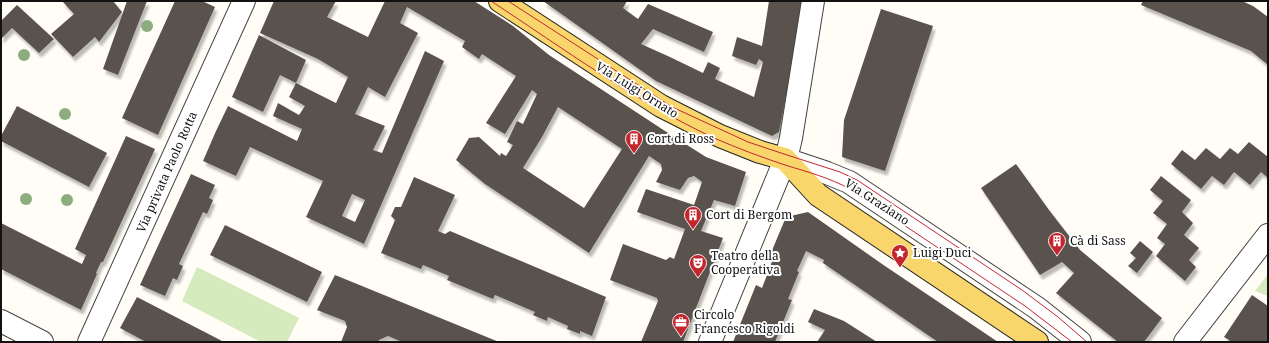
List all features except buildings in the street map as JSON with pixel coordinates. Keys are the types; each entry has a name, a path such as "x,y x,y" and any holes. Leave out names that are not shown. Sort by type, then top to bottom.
{"main road":[{"name":"Via Luigi Ornato","path":"500,1 661,106 720,136 760,152 785,159"},
{"path":"785,159 818,195 1037,342"}],"street":[{"name":"Via privata Paolo Rotta","path":"89,342 244,1"},
{"path":"710,342 785,159 792,138 813,1"},
{"name":"Via Graziano","path":"785,159 849,182 1038,308 1080,342"},
{"path":"1185,342 1268,235"},
{"path":"1,321 42,342"}],"green space":[{"path":"197,267 299,318 287,342 261,342 182,301"},
{"path":"1268,274 1268,296 1255,291"}],"tram line":[{"path":"491,1 600,74 656,108 714,138 740,149 827,178 850,189 1025,306 1072,342"},
{"path":"508,1 672,107 748,142 840,172 857,180 1022,290 1058,317 1087,342"}],"place":[{"name":"Cort di Ross","path":"634,154"},
{"name":"Cort di Bergom","path":"693,230"},
{"name":"Cà di Sass","path":"1057,256"},
{"name":"Luigi Duci","path":"900,268"},
{"name":"Teatro della Cooperativa","path":"698,278"},
{"name":"Circolo Francesco Rigoldi","path":"681,337"}]}
